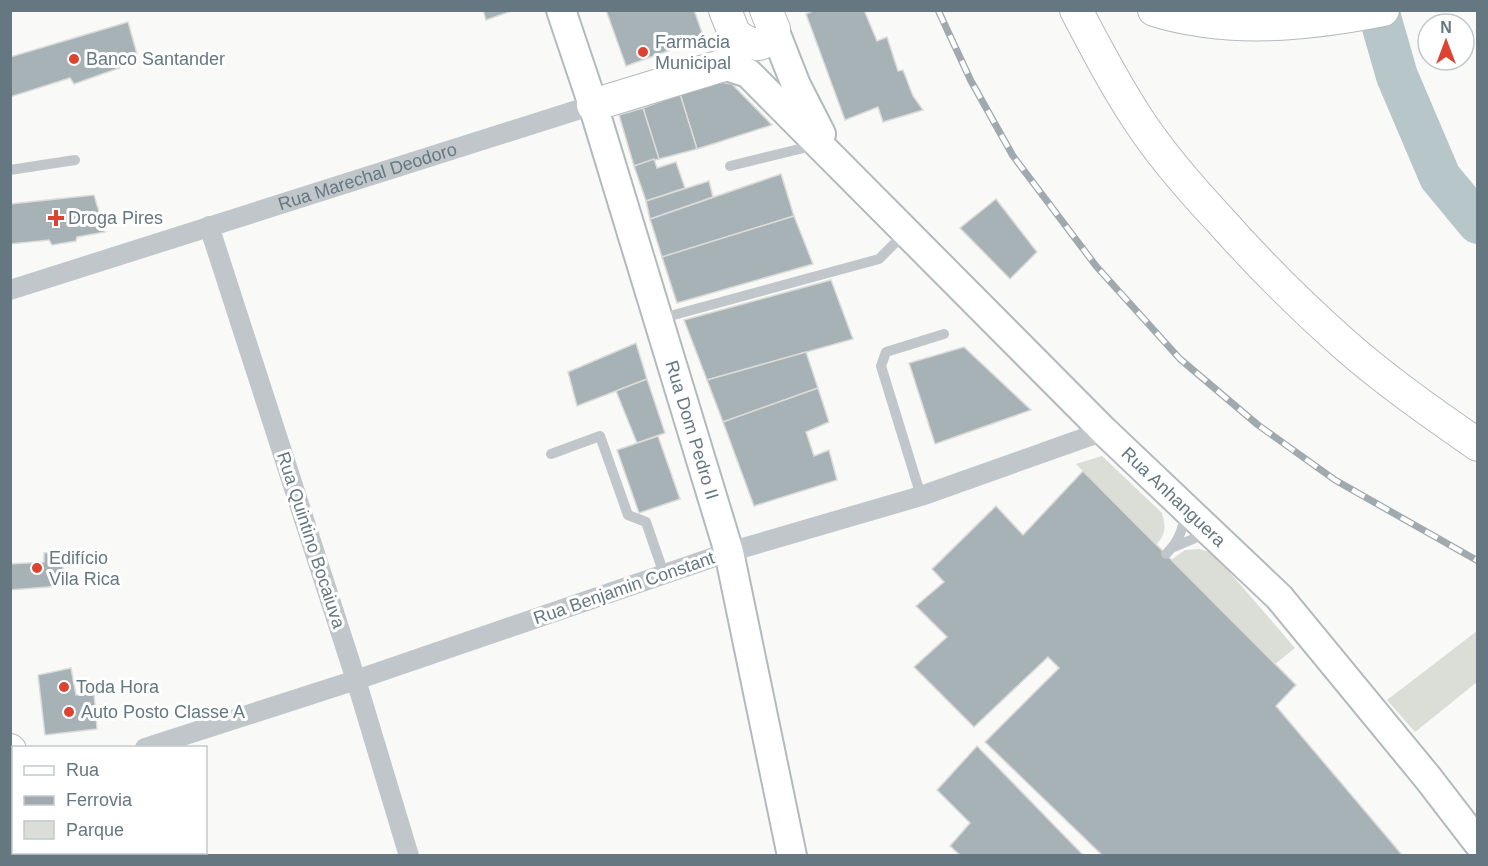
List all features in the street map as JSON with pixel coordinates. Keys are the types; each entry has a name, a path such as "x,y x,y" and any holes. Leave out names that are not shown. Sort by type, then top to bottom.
{"main road":[{"path":"1076,10 1107,70 1140,122 1176,171 1234,236 1293,297 1345,345 1416,401 1478,445"},
{"path":"1154,10 1186,19 1269,25 1344,18 1383,10"},
{"path":"729,22 743,41 752,45 763,43 770,38 770,20"},
{"path":"724,65 733,60 738,43 729,22"},
{"name":"Rua Marechal Deodoro","path":"592,105 724,65"}],"street":[{"name":"Rua Dom Pedro II","path":"561,10 729,552 792,855"},
{"name":"Rua Anhanguera","path":"770,20 796,86 816,126 845,170"},
{"name":"Rua Anhanguera","path":"724,65 748,73 1104,431 1279,597 1428,778 1478,843"},
{"name":"Rua Marechal Deodoro","path":"10,290 592,105"},
{"name":"Rua Quintino Bocaiuva","path":"209,226 356,680 409,855"},
{"name":"Rua Benjamin Constant","path":"148,746 356,680 729,552 921,496 1104,431"}],"lane":[{"path":"730,166 820,144"},
{"path":"10,170 75,160"},
{"path":"658,319 879,259 907,232"},
{"path":"921,496 880,366 886,352 944,334"},
{"path":"551,454 600,436 628,515 646,522 664,574"},
{"path":"1186,509 1183,532 1170,550 1200,536 1216,537"}],"green space":[{"path":"1102,456 1162,513 1164,530 1156,545 1076,464"},
{"path":"1199,549 1213,553 1295,648 1275,664 1171,560 1185,550"},
{"path":"1477,631 1477,682 1415,732 1387,700"}],"building":[{"path":"483,10 514,10 486,20"},
{"name":"Farmácia Municipal","path":"606,10 694,10 704,38 626,66"},
{"path":"815,10 864,10 877,41 887,37 898,71 903,70 913,96 923,110 883,122 878,107 845,120 806,14"},
{"name":"Banco Santander","path":"128,22 139,61 74,84 70,78 10,97 10,57"},
{"path":"720,82 732,84 772,125 697,149 680,94"},
{"path":"680,94 697,149 659,159 643,108"},
{"path":"643,108 659,159 634,166 619,115"},
{"path":"654,159 657,168 676,162 685,188 646,201 634,166"},
{"path":"781,174 794,216 662,257 650,219"},
{"path":"709,181 713,197 650,219 646,201"},
{"name":"Droga Pires","path":"94,195 105,232 77,237 76,241 52,245 49,240 10,244 10,204"},
{"path":"996,199 1037,252 1010,279 960,228"},
{"path":"794,216 813,264 677,303 662,257"},
{"path":"831,280 853,339 707,380 684,320"},
{"path":"636,343 647,379 577,406 568,372"},
{"path":"964,347 1031,410 935,444 909,363"},
{"path":"806,352 818,388 723,422 707,380"},
{"path":"647,379 665,433 637,443 616,391"},
{"path":"818,388 829,422 806,432 814,456 829,450 837,480 754,506 723,422"},
{"path":"658,436 680,499 639,513 617,450"},
{"path":"1083,471 1296,685 1276,706 1403,856 1103,856 985,742 1059,668 1048,657 974,727 914,667 947,637 916,606 944,582 932,569 996,506 1023,535"},
{"name":"Edifício Vila Rica","path":"62,552 63,573 59,573 60,586 10,590 10,564 44,562 44,553"},
{"name":"Auto Posto Classe A","path":"71,668 76,695 94,693 97,729 45,735 38,675"},
{"path":"977,746 1084,856 961,856 950,846 970,823 937,790"}],"waterway":[{"path":"1378,10 1397,76 1440,177 1478,223"}],"railway":[{"path":"938,10 971,81 1013,156 1096,266 1180,359 1258,425 1335,480 1478,561"}],"place":[{"name":"Farmácia Municipal","path":"643,52"},
{"name":"Banco Santander","path":"74,59"},
{"name":"Droga Pires","path":"56,218"},
{"name":"Edifício Vila Rica","path":"37,568"},
{"name":"Toda Hora","path":"64,687"},
{"name":"Auto Posto Classe A","path":"69,712"}]}
